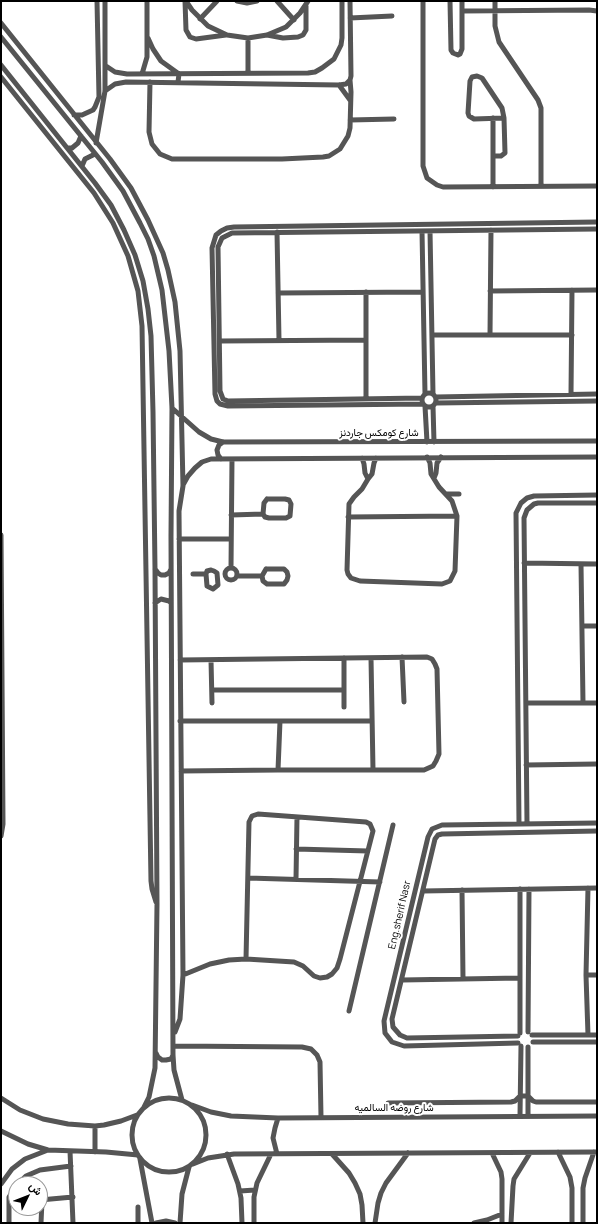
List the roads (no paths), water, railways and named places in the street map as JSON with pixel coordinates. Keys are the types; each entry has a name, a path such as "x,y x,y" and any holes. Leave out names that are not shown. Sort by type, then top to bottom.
{"street":[{"path":"74,115 82,115 93,110 97,104 99,92 97,1"},
{"path":"96,143 105,91 105,1"},
{"path":"142,74 147,57 147,1"},
{"path":"186,1 200,19 208,26 227,35"},
{"path":"186,1 186,30 190,36 196,39 227,35 248,38 267,35 286,27 294,20 307,3"},
{"path":"200,19 217,1"},
{"path":"237,1 247,3 257,1"},
{"path":"276,1 294,20"},
{"path":"106,66 121,73 142,74 315,72 328,64 338,52 342,38 342,1"},
{"path":"150,82 150,137 155,149 160,154 172,159 323,157 335,153 345,143 348,136 350,120 350,1"},
{"path":"423,1 423,166 424,172 431,182 443,187 597,186"},
{"path":"450,1 451,50 455,54 460,54 462,49 462,1"},
{"path":"495,1 495,30 499,42 538,100 541,108 541,186"},
{"path":"267,35 283,38 298,37 303,35 306,30 307,3"},
{"path":"462,10 597,11"},
{"path":"350,18 392,16"},
{"path":"1,23 121,173 140,203 163,253 175,302 180,351 183,486 179,511 183,975 180,1019 174,1033"},
{"path":"148,35 156,55 166,66 179,74"},
{"path":"1,37 113,177 132,207 148,239 158,273 165,308 172,408 171,603 174,1070 182,1100"},
{"path":"98,37 106,37"},
{"path":"248,38 248,73"},
{"path":"342,38 351,38"},
{"path":"1,65 68,148 111,206 135,255 143,281 148,308 153,412 157,904 156,1053 153,1082 149,1097 144,1107"},
{"path":"274,73 274,84"},
{"path":"308,73 308,84"},
{"path":"178,82 179,74"},
{"path":"228,74 228,83"},
{"path":"493,156 502,156 505,153 504,118 503,111 500,104 482,78 475,76 471,79 468,115 474,119 504,118"},
{"path":"1,77 94,193 113,223 128,256 138,291 142,326 144,411 151,881 157,904"},
{"path":"105,91 120,82 339,85 346,84 350,80"},
{"path":"339,85 350,100"},
{"path":"24,106 30,101"},
{"path":"97,104 104,103"},
{"path":"93,110 101,114"},
{"path":"493,118 493,187"},
{"path":"350,120 394,119"},
{"path":"68,148 72,148 78,143 81,136"},
{"path":"82,166 88,156 95,154"},
{"path":"132,207 140,203"},
{"path":"597,222 234,227 221,231 216,235 212,248 215,394 217,401 220,404 228,406 424,405 429,408 434,405 597,401"},
{"path":"597,229 232,233 227,235 219,242 218,248 220,391 222,397 226,400 366,399 424,396 429,393 434,395 597,394"},
{"path":"490,335 491,230"},
{"path":"422,231 424,405 426,442"},
{"path":"430,231 434,442"},
{"path":"277,232 279,340"},
{"path":"571,394 572,290"},
{"path":"490,291 597,290"},
{"path":"366,292 366,399"},
{"path":"278,293 423,292"},
{"path":"432,336 572,335"},
{"path":"220,341 366,340"},
{"path":"169,351 180,351"},
{"name":"شارع كومكس جاردنز","path":"172,408 199,432 211,439 223,442 597,441"},
{"path":"144,411 153,412"},
{"path":"221,459 217,450 223,442"},
{"path":"376,458 372,474 362,489 351,500 348,509 347,570 351,578 360,581 442,584 450,581 455,571 457,516 452,501 439,487 431,474 430,463 427,457"},
{"path":"434,478 437,463 441,457"},
{"path":"183,486 192,471 202,462 221,459 597,457"},
{"path":"362,458 365,473 368,479"},
{"path":"231,568 232,459"},
{"path":"446,494 459,494"},
{"path":"519,824 516,513 521,503 527,498 534,496 597,495"},
{"path":"231,515 263,514 265,517 269,518 287,518 291,514 290,502 285,499 265,500 263,514"},
{"path":"527,824 524,518 527,510 538,503 597,503"},
{"path":"171,511 179,511"},
{"path":"348,518 457,516"},
{"path":"1,535 3,824 1,836"},
{"path":"179,539 231,539"},
{"path":"524,563 597,564"},
{"path":"581,564 583,703"},
{"path":"231,568 236,570 237,576"},
{"path":"226,578 226,570 231,568"},
{"path":"155,570 158,573 165,575 169,573 171,569"},
{"path":"266,569 284,569 288,576 284,584 266,584 263,581 262,576 266,569"},
{"path":"193,574 206,574 211,570 217,573 218,585 213,589 207,586 206,574"},
{"path":"217,578 226,578 230,581 236,579 237,576 262,576"},
{"path":"155,603 162,599 169,600 171,603"},
{"path":"582,626 597,626"},
{"path":"180,660 427,657 432,659 437,669 439,757 433,766 424,770 181,771"},
{"path":"344,658 344,707"},
{"path":"371,658 373,770"},
{"path":"402,658 404,702"},
{"path":"211,660 212,703"},
{"path":"212,690 344,690"},
{"path":"526,703 597,703"},
{"path":"180,721 372,721"},
{"path":"278,770 280,721"},
{"path":"526,765 597,764"},
{"path":"183,975 210,964 229,960 246,959 294,962 303,966 317,978 330,976 337,968 340,960 373,831 372,827 368,823 258,814 252,816 249,822 246,959"},
{"path":"296,879 297,817"},
{"path":"588,823 588,831"},
{"name":"Eng.sherif Nasr","path":"520,1045 404,1046 389,1040 385,1033 383,1025 428,837 432,830 442,825 597,823"},
{"path":"349,1011 393,825"},
{"path":"597,831 440,834 435,839 392,1019 393,1027 400,1035 407,1038 519,1035 524,1032 530,1034 597,1035"},
{"path":"296,849 368,851"},
{"path":"248,878 380,882"},
{"path":"588,888 586,975 588,1035"},
{"path":"423,891 597,888"},
{"path":"520,889 520,1116"},
{"path":"529,889 530,1034 533,1042"},
{"path":"462,890 463,979"},
{"path":"404,938 411,939"},
{"path":"586,975 597,975"},
{"path":"402,980 520,978"},
{"path":"528,1116 528,1047 533,1042 597,1042"},
{"path":"520,1045 528,1047"},
{"path":"174,1046 302,1047 311,1049 317,1055 320,1062 321,1118"},
{"path":"156,1053 162,1060 171,1059 174,1055"},
{"path":"388,1103 511,1102 515,1101 520,1096 528,1096"},
{"path":"528,1096 532,1101 536,1102 597,1102"},
{"path":"1,1098 20,1110 43,1119 68,1124 95,1126 121,1121 137,1115"},
{"path":"180,1223 184,1180 191,1165 201,1155 205,1145 206,1134 202,1118 192,1105 182,1100 162,1098 152,1101 137,1115 134,1122 132,1135 134,1148 139,1157 146,1165 154,1170 163,1172 176,1172 191,1165 208,1158 227,1154 596,1152 585,1178 583,1188 583,1223"},
{"name":"شارع روضه السالميه","path":"192,1105 211,1112 231,1116 278,1118 597,1116"},
{"path":"277,1154 273,1138 274,1128 278,1118"},
{"path":"95,1126 95,1152"},
{"path":"1,1131 28,1144 48,1150 95,1152 139,1157"},
{"path":"1,1182 12,1169 25,1159 48,1150"},
{"path":"70,1152 73,1223"},
{"path":"558,1152 570,1177 572,1188 572,1223"},
{"path":"375,1223 377,1208 389,1178 408,1153"},
{"path":"492,1153 502,1178 502,1223"},
{"path":"511,1223 514,1179 530,1153"},
{"path":"227,1154 240,1191 242,1223"},
{"path":"254,1223 256,1183 270,1154"},
{"path":"332,1154 349,1174 360,1194 363,1223"},
{"path":"139,1157 152,1223"},
{"path":"26,1176 40,1170 71,1166"},
{"path":"572,1188 583,1188"},
{"path":"240,1191 255,1190"},
{"path":"48,1200 73,1198"},
{"path":"138,1207 138,1223"},
{"path":"474,1223 502,1214"},
{"path":"156,1223 166,1221 174,1223"}]}
